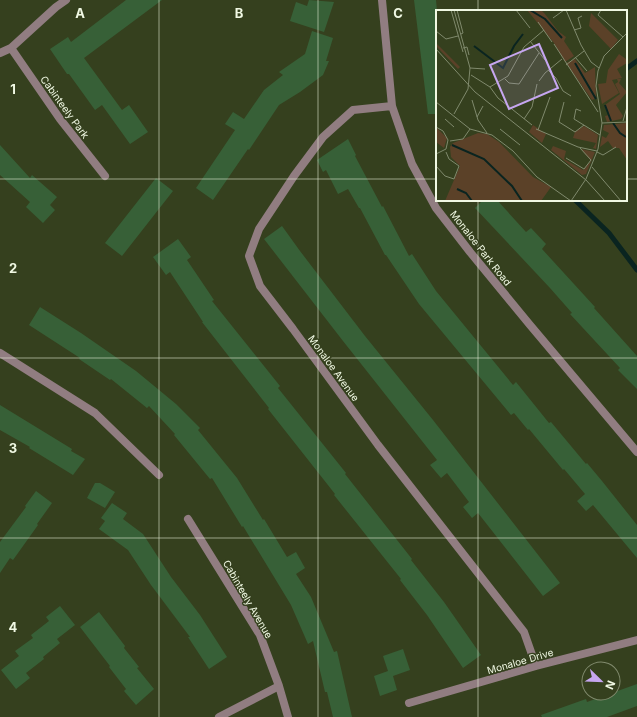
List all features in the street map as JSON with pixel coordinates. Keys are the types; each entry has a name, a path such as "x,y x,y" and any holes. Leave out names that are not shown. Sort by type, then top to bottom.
{"street":[{"path":"0,53 11,48 56,7 66,0"},
{"name":"Monaloe Park Road","path":"382,0 392,106 412,164 436,208 530,325 636,450"},
{"name":"Cabinteely Park","path":"11,48 60,119 105,176"},
{"name":"Monaloe Avenue","path":"392,106 353,110 323,137 294,176 258,230 249,256 260,286 378,445 524,632 536,666"},
{"path":"0,353 95,413 159,475"},
{"name":"Cabinteely Avenue","path":"188,519 260,635 279,686 288,717"},
{"name":"Monaloe Drive","path":"409,703 536,666 637,640"},
{"path":"219,717 279,686"}],"building":[{"path":"126,0 162,0 84,58 122,110 129,105 148,132 130,144 102,105 95,110 50,49 68,37 71,42"},
{"path":"309,0 334,2 324,32 290,21 296,2 307,6"},
{"path":"414,0 436,0 436,114 428,114"},
{"path":"312,31 333,38 326,61 329,61 323,75 279,105 213,200 196,188 235,130 225,124 233,112 244,119 264,90 283,75 279,72 305,54"},
{"path":"348,139 356,155 355,156 409,256 412,254 436,291 513,385 516,382 549,423 551,422 586,464 587,463 637,525 637,558 593,505 586,511 577,501 585,494 529,429 528,430 514,413 511,415 419,304 385,255 348,189 338,194 326,170 323,172 317,160"},
{"path":"0,145 30,178 32,175 57,197 50,205 55,210 43,223 26,207 30,202 0,175"},
{"path":"156,178 173,191 122,256 105,243"},
{"path":"482,201 498,201 526,232 531,228 546,244 542,249 637,356 637,389 618,370 620,368 570,314 572,313 550,288 475,208"},
{"path":"282,226 365,336 433,420 560,583 543,596 478,513 472,518 463,507 469,502 447,473 441,478 430,465 437,460 264,239"},
{"path":"178,239 191,257 187,260 214,300 212,301 280,386 278,388 412,559 411,560 444,602 481,655 463,668 427,615 400,580 401,579 334,495 335,494 202,322 170,272 166,275 153,257"},
{"path":"40,307 136,371 176,404 200,428 198,430 237,478 287,557 296,552 305,568 296,574 311,597 334,652 337,651 352,717 333,717 327,692 325,692 313,641 308,644 291,605 212,478 210,479 174,435 175,434 149,406 147,408 111,379 110,380 79,359 80,358 29,325"},
{"path":"0,405 72,449 71,451 85,459 73,475 29,448 30,447 0,430"},
{"path":"95,483 100,483 115,492 105,508 87,498"},
{"path":"36,491 52,503 13,560 10,558 0,573 0,542"},
{"path":"112,503 127,513 123,519 143,534 171,577 200,615 227,657 209,669 188,637 190,637 151,585 128,550 99,529 105,521 101,518"},
{"path":"60,606 75,625 57,639 60,643 43,657 44,659 26,673 30,678 16,689 1,670 19,656 15,651 33,638 31,635 49,621 46,617"},
{"path":"99,612 125,646 124,648 139,667 137,668 154,689 136,705 124,691 126,689 109,667 110,666 80,627"},
{"path":"403,649 410,670 393,676 397,690 380,696 374,676 388,671 383,656"},
{"path":"637,684 637,706 607,717 542,717 541,715 581,701 621,701 621,690"}],"waterway":[{"path":"627,68 637,61"},
{"path":"576,201 609,233 637,270"}]}
